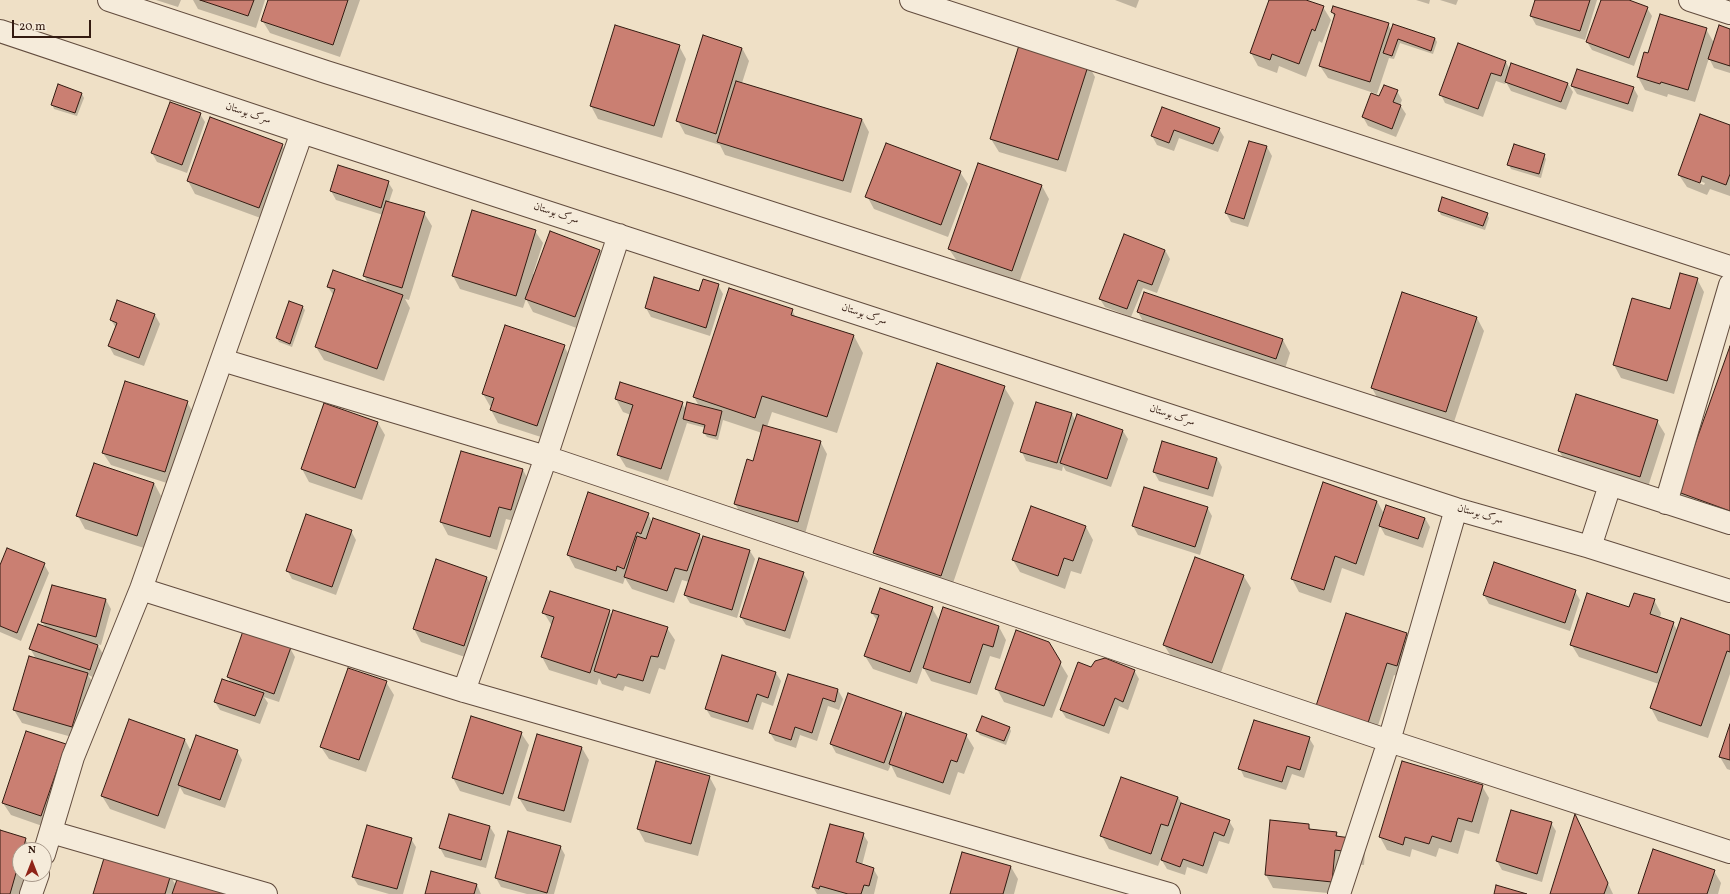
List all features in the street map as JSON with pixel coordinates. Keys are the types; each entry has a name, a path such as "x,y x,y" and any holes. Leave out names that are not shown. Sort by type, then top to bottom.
{"street":[{"path":"109,0 326,72 694,188 1730,524"},
{"path":"911,0 1730,267"},
{"path":"1690,0 1730,13"},
{"name":"سرک بوستان","path":"0,31 302,132 1456,509 1590,547 1730,591"},
{"path":"48,842 73,757 141,589 302,132"},
{"path":"464,691 546,457 619,235"},
{"path":"1666,503 1730,285"},
{"path":"222,360 546,457 1389,741 1730,852"},
{"path":"1590,547 1610,485"},
{"path":"1339,894 1389,741 1456,509"},
{"path":"141,589 464,691 1169,894"},
{"path":"51,832 266,894"},
{"path":"31,894 35,882"}],"building":[{"path":"200,0 254,0 248,16"},
{"path":"268,0 348,0 333,45 261,21"},
{"path":"1269,0 1306,0 1324,6 1315,31 1312,29 1299,64 1272,54 1270,60 1250,53"},
{"path":"1535,0 1590,0 1580,31 1530,16"},
{"path":"1601,0 1629,0 1648,7 1629,58 1586,42"},
{"path":"1333,6 1389,23 1370,82 1319,66 1335,14 1331,12"},
{"path":"1660,14 1707,28 1688,90 1637,77 1644,52 1648,53"},
{"path":"1393,24 1435,38 1431,51 1398,39 1392,56 1383,53"},
{"path":"615,25 680,45 654,126 590,106"},
{"path":"1719,25 1730,29 1730,66 1708,59"},
{"path":"703,35 742,48 716,134 676,121"},
{"path":"1020,42 1089,63 1058,160 990,139"},
{"path":"1458,43 1506,61 1501,76 1491,73 1478,109 1439,95"},
{"path":"1511,63 1568,83 1561,102 1505,82"},
{"path":"1577,69 1634,87 1628,104 1571,86"},
{"path":"736,81 862,119 843,181 717,142"},
{"path":"58,84 82,93 75,113 51,105"},
{"path":"1384,85 1398,90 1393,102 1401,105 1392,129 1362,117 1371,93 1379,96"},
{"path":"170,102 201,113 182,165 151,153"},
{"path":"1162,107 1220,128 1213,144 1174,130 1169,143 1151,136"},
{"path":"1700,114 1730,125 1730,174 1726,185 1702,176 1700,183 1678,175"},
{"path":"210,117 283,144 259,208 187,181"},
{"path":"1249,141 1267,146 1244,219 1225,213"},
{"path":"886,143 961,171 941,225 865,197"},
{"path":"1514,144 1545,154 1539,174 1507,165"},
{"path":"978,163 1042,185 1012,271 948,249"},
{"path":"338,165 389,181 381,208 330,191"},
{"path":"1442,197 1488,213 1483,226 1438,211"},
{"path":"386,201 425,212 402,288 363,276"},
{"path":"472,210 536,230 516,296 452,276"},
{"path":"550,231 600,250 575,317 525,299"},
{"path":"1124,234 1165,250 1152,285 1138,280 1127,309 1099,299"},
{"path":"333,270 403,295 377,369 315,347 335,289 327,287"},
{"path":"1680,273 1698,278 1667,381 1613,365 1632,298 1670,309"},
{"path":"654,277 699,291 703,279 719,284 706,328 645,308"},
{"path":"729,288 793,309 791,315 854,335 827,417 762,396 755,418 693,397"},
{"path":"1144,292 1283,339 1276,359 1137,312"},
{"path":"1402,292 1477,317 1446,412 1371,388"},
{"path":"117,300 155,314 139,358 108,346 117,323 110,320"},
{"path":"289,301 303,306 290,344 276,338"},
{"path":"505,325 565,345 537,426 490,410 494,398 482,394"},
{"path":"1730,346 1730,511 1678,492"},
{"path":"937,363 1005,386 941,576 873,553"},
{"path":"125,381 188,401 165,472 102,453"},
{"path":"620,382 683,402 661,469 617,455 633,405 615,399"},
{"path":"1576,394 1658,420 1640,477 1558,451"},
{"path":"687,402 722,411 716,436 703,433 705,425 683,419"},
{"path":"1036,402 1072,413 1057,463 1020,452"},
{"path":"324,403 378,422 355,488 301,469"},
{"path":"1077,414 1123,430 1107,479 1060,463"},
{"path":"763,425 821,441 798,522 734,504 747,459 753,461"},
{"path":"1162,441 1217,458 1208,489 1153,472"},
{"path":"461,451 523,469 511,510 499,507 490,537 440,522"},
{"path":"94,463 154,483 137,536 76,516"},
{"path":"1323,482 1377,501 1356,564 1335,556 1324,590 1291,579"},
{"path":"1144,487 1208,507 1195,547 1132,526"},
{"path":"588,492 649,513 641,534 637,532 624,569 617,566 616,571 567,555"},
{"path":"1386,505 1425,518 1418,539 1379,526"},
{"path":"1031,506 1086,526 1073,561 1064,558 1058,576 1012,560"},
{"path":"306,514 352,530 332,587 286,571"},
{"path":"653,518 700,534 687,571 675,568 667,591 624,577 637,536 646,539"},
{"path":"703,536 750,550 732,610 684,595"},
{"path":"7,548 45,563 17,633 0,626 0,565"},
{"path":"1195,557 1244,575 1212,663 1163,645"},
{"path":"759,558 804,572 785,631 740,617"},
{"path":"436,559 487,577 464,646 413,629"},
{"path":"1494,562 1576,590 1565,623 1483,595"},
{"path":"52,585 106,599 96,637 41,622"},
{"path":"880,588 933,607 910,672 864,656 879,615 871,613"},
{"path":"550,591 610,610 590,673 541,657 554,617 542,613"},
{"path":"1587,593 1629,607 1634,593 1655,599 1650,614 1674,622 1657,673 1570,645"},
{"path":"943,607 999,626 993,647 983,644 970,683 923,668"},
{"path":"613,610 668,627 658,657 651,656 643,681 618,674 616,678 594,671"},
{"path":"1346,613 1407,633 1397,666 1387,663 1368,723 1316,706"},
{"path":"1681,618 1730,635 1730,652 1727,651 1701,726 1650,708"},
{"path":"38,624 98,645 90,670 29,649"},
{"path":"1016,630 1049,642 1061,662 1044,706 995,689"},
{"path":"243,631 291,647 274,694 227,677"},
{"path":"722,655 776,672 768,698 757,694 748,722 705,709"},
{"path":"29,656 88,673 72,727 13,710"},
{"path":"1105,658 1135,670 1123,702 1115,698 1104,726 1060,710 1078,662 1091,667 1095,661"},
{"path":"348,668 387,681 359,760 320,747"},
{"path":"788,674 838,689 835,702 823,698 812,733 795,727 791,740 769,733"},
{"path":"222,679 264,693 255,716 214,702"},
{"path":"848,693 902,712 884,763 830,744"},
{"path":"906,713 967,734 957,762 951,760 943,783 889,764"},
{"path":"471,716 522,732 503,794 452,778"},
{"path":"982,716 1010,727 1004,741 976,731"},
{"path":"129,719 185,739 158,816 101,796"},
{"path":"1254,720 1310,737 1300,770 1287,766 1282,782 1238,769"},
{"path":"1730,724 1730,760 1719,757"},
{"path":"26,731 66,744 41,816 2,803"},
{"path":"537,734 582,747 564,811 518,798"},
{"path":"196,735 238,750 220,800 178,785"},
{"path":"656,761 710,776 691,844 637,829"},
{"path":"1402,761 1483,785 1472,822 1458,818 1451,842 1432,836 1429,844 1405,837 1403,845 1379,837"},
{"path":"1121,777 1178,797 1168,826 1161,824 1151,854 1100,836"},
{"path":"1181,803 1230,820 1224,836 1214,832 1203,866 1183,859 1180,867 1161,860"},
{"path":"1511,810 1552,822 1537,874 1496,861"},
{"path":"449,814 490,826 481,860 439,848"},
{"path":"1575,814 1608,883 1604,894 1550,894"},
{"path":"1270,820 1309,824 1309,829 1337,832 1336,836 1358,839 1357,853 1335,850 1332,882 1265,875"},
{"path":"830,824 864,833 856,862 874,868 869,886 864,885 861,894 848,894 820,886 819,889 812,887"},
{"path":"367,825 412,838 397,889 352,877"},
{"path":"0,830 26,838 25,842 12,842 12,882 13,882 10,894 0,894"},
{"path":"508,831 561,846 547,893 495,878"},
{"path":"1653,849 1715,870 1707,894 1638,894"},
{"path":"962,852 1011,866 1003,894 950,894"},
{"path":"105,855 171,874 165,894 93,894"},
{"path":"180,871 232,894 172,894"},
{"path":"431,871 477,884 474,894 425,894"},
{"path":"1496,885 1527,894 1494,894"}]}
